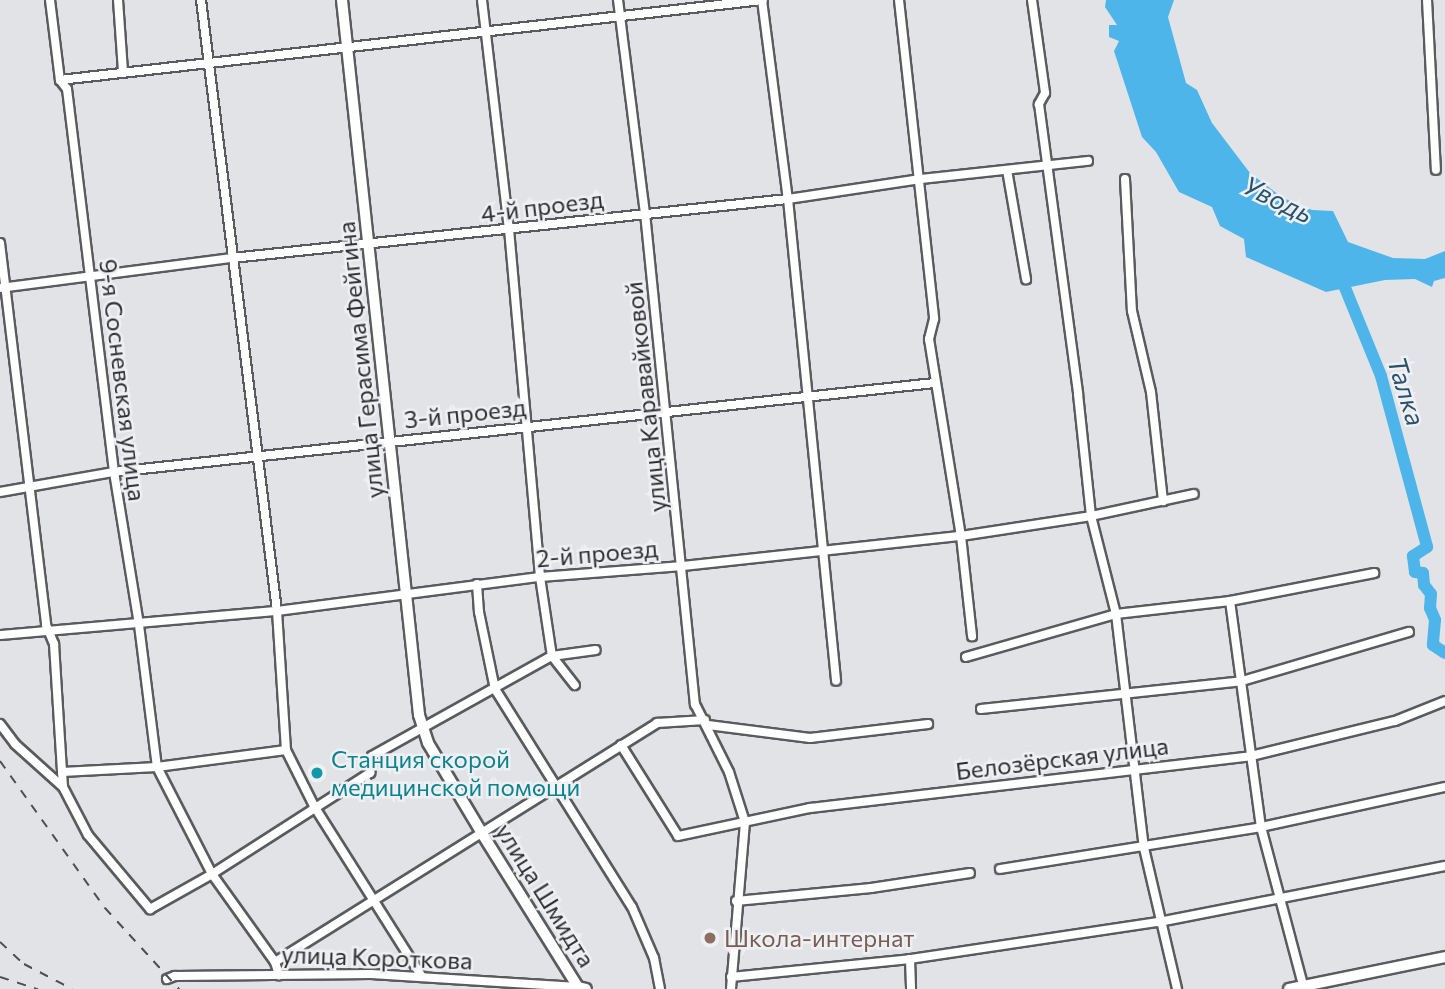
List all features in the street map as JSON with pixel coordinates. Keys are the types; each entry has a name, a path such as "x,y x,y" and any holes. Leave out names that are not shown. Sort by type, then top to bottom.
{"main road":[{"name":"улица Герасима Фейгина","path":"342,0 419,715"},
{"name":"улица Шмидта","path":"419,715 423,730 483,835 582,988"},
{"path":"1289,989 1445,957"}],"street":[{"name":"9-я Сосневская улица","path":"50,0 60,80 67,89 114,472 139,625 157,767 212,874 275,962 279,975"},
{"path":"118,0 123,72"},
{"path":"201,0 276,611 286,750 314,806 422,977"},
{"path":"482,0 509,229 540,577 552,656 575,685"},
{"name":"улица Каравайковой","path":"618,0 645,213 695,704 707,722 729,772 745,822"},
{"path":"60,80 347,45 620,18 762,0 788,199 836,681"},
{"path":"899,0 921,179 934,319 929,339 961,536 972,636"},
{"path":"1032,0 1045,93 1039,104 1091,516 1116,614 1123,694 1144,848 1159,922 1177,989"},
{"path":"1427,0 1436,170"},
{"name":"4-й проезд","path":"3,287 232,258 369,246 788,199 921,179 1088,161"},
{"path":"1007,170 1026,279"},
{"path":"1125,180 1132,311 1151,392 1163,501"},
{"path":"0,243 3,287 49,632 54,643 63,787"},
{"name":"3-й проезд","path":"0,492 114,472 526,425 665,414 806,395 935,383"},
{"name":"2-й проезд","path":"0,635 276,611 540,577 683,566 961,536 1091,516 1194,494"},
{"path":"966,657 1116,614 1230,601 1374,573"},
{"path":"477,584 495,689 632,907 654,958 660,989"},
{"path":"1230,601 1261,827 1304,987"},
{"path":"981,709 1242,681 1409,632"},
{"path":"0,724 15,744 63,787 88,835 149,909 212,874 314,806 370,773 372,756 552,656 596,650"},
{"name":"Белозёрская улица","path":"621,745 678,836 810,808 1251,756 1395,720 1445,701"},
{"path":"275,962 483,835 657,723 707,722 810,738 928,724"},
{"path":"62,772 157,767 286,750"},
{"path":"1000,869 1144,848 1261,827 1445,787"},
{"path":"731,989 736,901 745,822"},
{"path":"731,977 910,959 1159,922 1445,866"},
{"path":"736,901 871,888 970,873"},
{"path":"910,959 911,989"},
{"name":"улица Короткова","path":"167,979 175,976 279,975 422,977 506,986 582,988"}],"water":[{"name":"Уводь","path":"1106,0 1174,0 1168,17 1186,83 1197,90 1212,123 1250,173 1283,198 1312,210 1333,211 1348,242 1393,258 1425,259 1445,251 1445,278 1434,281 1432,287 1415,279 1385,280 1326,292 1246,257 1244,239 1220,226 1212,207 1179,192 1156,152 1142,137 1114,51 1119,41 1109,37 1109,25 1117,25 1105,7"}],"waterway":[{"name":"Талка","path":"1339,273 1381,376 1427,547 1413,556 1415,572 1423,573 1424,585 1431,594 1430,608 1435,620 1433,645 1445,653"}],"railway":[{"path":"0,761 105,908 179,989"},
{"path":"0,942 24,964 72,989"},
{"path":"0,977 38,989"}],"place":[{"name":"Станция скорой медицинской помощи","path":"317,773"},
{"name":"Школа-интернат","path":"710,938"}]}
